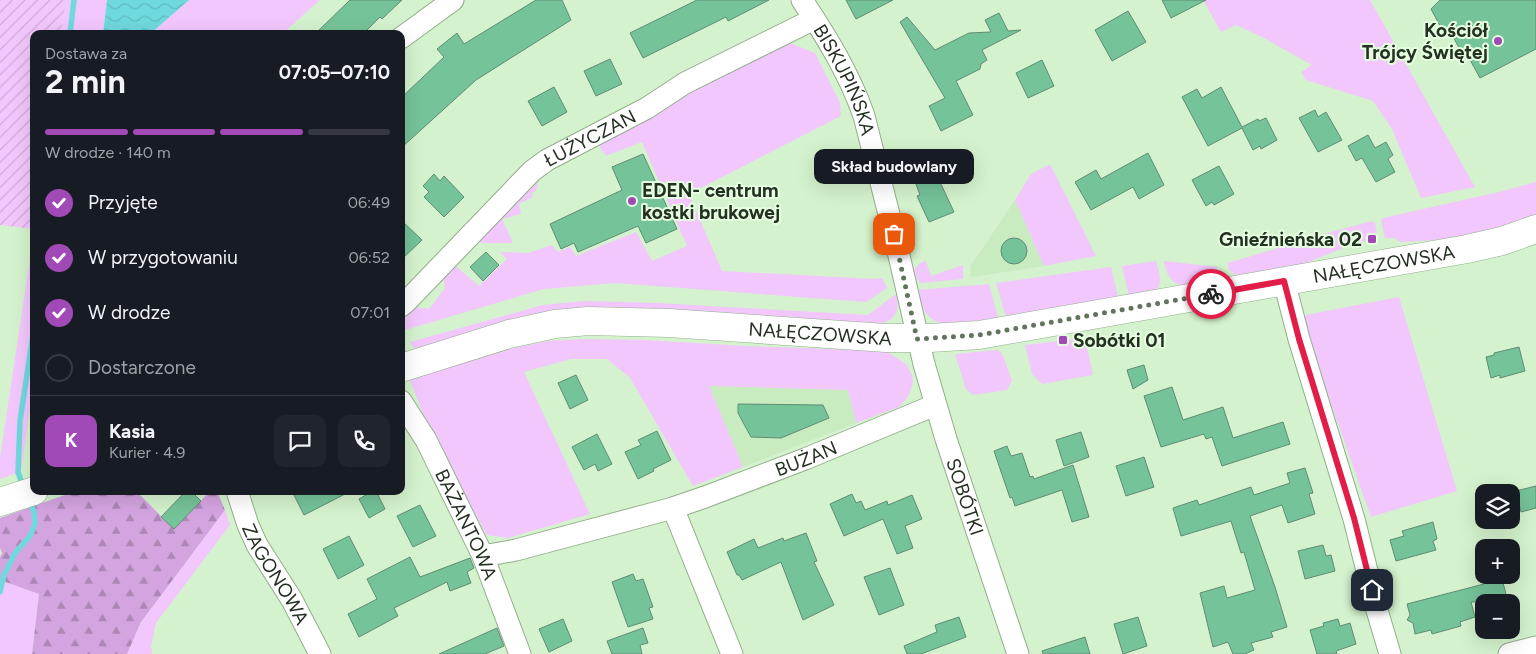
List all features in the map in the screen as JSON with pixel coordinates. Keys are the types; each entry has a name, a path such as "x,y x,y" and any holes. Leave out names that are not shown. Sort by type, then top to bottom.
{"main road":[{"name":"NAŁĘCZOWSKA","path":"405,364 509,334 555,324 588,321 669,323 886,338 917,339 979,335 1467,249 1502,241 1536,229"},
{"path":"0,502 30,492"}],"street":[{"path":"405,35 453,0"},
{"name":"BISKUPIŃSKA","path":"802,0 860,102 894,234 917,339"},
{"name":"ŁUŻYCZAN","path":"405,303 532,171 547,160 646,108 716,66 814,19"},
{"path":"1284,281 1299,339 1354,518 1376,607 1390,654"},
{"name":"SOBÓTKI","path":"917,339 936,405 1018,654"},
{"name":"BUŻAN","path":"483,556 516,550 673,508 805,458 936,405"},
{"name":"BAŻANTOWA","path":"405,407 426,440 483,556 520,654"},
{"name":"ZAGONOWA","path":"239,495 248,525 257,545 292,600 320,654"},
{"path":"673,508 732,654"},
{"path":"1509,654 1536,647"}],"shaded area":[{"path":"0,0 66,0 62,30 30,30 30,229 0,225"},
{"path":"66,0 107,0 103,30 62,30"},
{"path":"189,0 320,0 286,30 155,30"},
{"path":"1203,0 1370,0 1475,187 1421,198 1392,129 1373,101 1306,80 1301,72 1312,65 1236,25 1221,32"},
{"path":"790,43 815,53 840,103 841,116 689,194 722,271 882,278 887,288 866,302 615,283 544,289 405,330 405,318 416,307 429,309 445,288 443,277 456,266 479,286 507,259 500,252 528,253 552,245 558,252 570,247 576,256 636,232 652,261 687,246 642,142 606,156 597,143 699,84"},
{"path":"1050,164 1096,256 1044,266 1015,200 1031,174"},
{"path":"539,178 536,191 532,193 533,197 519,204 521,214 502,219 513,243 481,243 478,239"},
{"path":"1536,182 1536,218 1471,238 1401,242 1394,238 1385,238 1381,221 1383,218"},
{"path":"1015,200 1044,266 971,277 970,267"},
{"path":"1372,221 1375,223 1377,234 1365,236 1366,241 1303,264 1303,269 1237,277 1228,268 1228,263"},
{"path":"30,259 30,408 21,472 0,479 0,458"},
{"path":"926,261 931,276 963,265 963,279 920,283 913,272 918,265"},
{"path":"1156,261 1160,279 1157,289 1146,294 1129,296 1122,266"},
{"path":"1164,261 1217,267 1217,276 1213,283 1189,287 1183,286 1173,281 1169,276"},
{"path":"1111,267 1119,301 1013,318 1005,314 996,283"},
{"path":"989,284 999,321 945,325 939,323 933,320 926,312 916,290"},
{"path":"897,295 898,305 896,313 891,319 882,324 590,310 416,351 410,342 543,305 585,301 656,303 868,315"},
{"path":"1399,297 1457,491 1371,517 1300,316"},
{"path":"1085,338 1093,375 1042,384 1032,374 1025,345"},
{"path":"583,339 886,351 906,364 912,375 913,382 907,398 899,407 856,423 848,390 709,386 743,467 693,486 630,378 607,359 571,359 524,372 590,514 508,538 487,535 434,441 409,378 510,349 548,341"},
{"path":"997,350 1002,353 1012,381 1007,390 973,395 966,389 955,354"},
{"path":"709,386 848,390 856,423 743,467"},
{"path":"225,510 230,525 156,623 151,646 152,654 127,654 141,622"},
{"path":"0,580 39,594 32,654 0,654"}],"green space":[{"path":"65,495 140,495 174,529 206,495 219,495 225,510 141,622 127,654 32,654 39,594 0,580 0,557 2,553 0,548 0,518"}],"water":[{"path":"107,0 189,0 155,30 103,30"}],"building":[{"path":"350,0 402,0 367,30 319,30"},
{"path":"536,0 562,0 571,20 476,80 405,144 405,94 444,57 437,49 457,33 464,44"},
{"path":"697,0 769,0 728,21 726,17 643,58 630,33"},
{"path":"846,0 893,0 856,19"},
{"path":"1162,0 1206,0 1171,18"},
{"name":"Kościół Trójcy Świętej","path":"1440,0 1536,0 1536,49 1480,78 1469,58 1465,59 1450,31 1445,35 1431,9"},
{"path":"1128,11 1146,42 1112,61 1095,30"},
{"path":"999,13 1008,31 1021,30 982,50 987,60 981,64 980,69 956,81 973,115 941,131 929,106 945,98 900,22 907,17 935,50 969,33 991,32 985,20"},
{"path":"610,59 622,84 596,96 584,71"},
{"path":"1042,60 1054,86 1028,98 1016,73"},
{"path":"554,87 567,112 542,126 528,101"},
{"path":"1221,87 1242,127 1258,119 1259,121 1266,118 1277,140 1261,149 1260,146 1253,150 1242,128 1208,146 1182,97 1197,89 1202,98"},
{"path":"1315,110 1318,117 1326,112 1342,140 1318,152 1299,118"},
{"path":"1368,135 1375,148 1386,142 1393,155 1388,159 1395,172 1376,182 1362,158 1356,161 1348,146"},
{"path":"1148,153 1164,185 1139,199 1133,187 1091,210 1075,182 1096,170 1101,179"},
{"name":"EDEN- centrum kostki brukowej","path":"643,154 677,229 646,243 638,226 578,252 574,243 561,249 550,224 622,190 612,167"},
{"path":"1219,166 1234,194 1214,205 1212,202 1206,206 1192,180"},
{"path":"938,168 943,181 940,182 954,212 929,222 917,196 920,195 913,176"},
{"path":"434,174 440,181 444,176 464,197 444,217 424,197 429,192 423,186"},
{"path":"405,224 422,240 405,256"},
{"path":"1014,238 1023,242 1027,251 1023,260 1014,264 1005,260 1001,251 1005,242"},
{"path":"486,252 499,265 483,281 470,267"},
{"path":"1519,347 1525,371 1500,378 1500,375 1491,378 1486,357 1494,355 1494,353"},
{"path":"1144,365 1148,380 1133,389 1127,370"},
{"path":"576,375 588,400 570,409 558,383"},
{"path":"1172,387 1183,420 1223,407 1233,438 1283,422 1290,444 1222,466 1212,437 1206,439 1204,434 1161,447 1144,396"},
{"path":"738,404 823,405 829,418 781,438 751,437 738,413"},
{"path":"657,431 671,460 638,479 625,452 641,445 638,440"},
{"path":"1081,432 1089,457 1064,466 1056,440"},
{"path":"597,434 612,464 598,471 595,464 584,470 572,447"},
{"path":"1007,446 1011,456 1022,453 1030,477 1033,476 1034,479 1073,465 1089,517 1072,522 1062,490 1015,506 1012,497 1010,498 994,451"},
{"path":"1144,457 1154,487 1126,496 1116,466"},
{"path":"1305,468 1313,493 1309,494 1315,514 1288,523 1282,505 1250,516 1287,627 1271,632 1273,637 1251,643 1254,650 1245,654 1233,654 1228,642 1213,647 1200,593 1224,586 1227,598 1255,590 1244,552 1241,553 1231,521 1181,536 1173,508 1197,500 1199,505 1251,487 1254,495 1290,483 1287,473"},
{"path":"1536,486 1536,508 1521,512 1520,490"},
{"path":"852,494 856,503 861,501 865,510 887,501 888,505 912,495 922,519 905,526 913,548 897,554 883,519 844,536 830,504"},
{"path":"182,495 195,495 201,501 174,529 161,517"},
{"path":"294,495 343,495 304,515"},
{"path":"366,495 378,495 385,509 369,518 359,499"},
{"path":"420,505 436,536 413,547 397,516"},
{"path":"1433,522 1437,539 1433,541 1436,550 1396,561 1390,540 1404,536 1402,531"},
{"path":"806,533 817,561 814,562 834,605 803,620 781,562 742,580 737,575 727,552 754,539 758,548 783,538 784,541"},
{"path":"349,536 364,565 338,579 323,549"},
{"path":"1323,545 1326,556 1331,555 1335,571 1305,579 1298,551"},
{"path":"410,557 420,577 470,558 474,568 467,572 471,583 450,591 447,582 394,608 398,616 359,637 348,614 377,599 367,579"},
{"path":"890,568 904,605 879,615 864,577"},
{"path":"633,574 636,581 643,579 653,607 649,608 653,619 628,627 612,582"},
{"path":"1484,584 1503,584 1506,594 1475,594 1475,602 1471,602 1475,617 1460,622 1461,626 1432,634 1431,630 1415,634 1413,623 1407,620 1410,615 1407,604"},
{"path":"959,617 966,637 921,654 907,654 904,646 937,632 935,625"},
{"path":"1138,617 1147,646 1123,654 1114,624"},
{"path":"563,619 572,641 549,652 539,629"},
{"path":"1338,619 1340,626 1350,623 1356,644 1336,651 1337,654 1317,654 1310,630 1324,626 1323,623"},
{"path":"497,628 504,646 485,654 439,654"},
{"path":"643,628 648,643 640,645 642,654 612,654 607,641"},
{"path":"1085,637 1090,654 1043,654 1042,651"}],"waterway":[{"path":"70,30 74,0"},
{"path":"23,486 18,472 20,421 30,355"},
{"path":"0,592 4,575 15,553 30,536 35,524 34,512 29,499"}],"way so far":[{"path":"894,234 917,339 979,335 1211,294"}],"place":[{"name":"Kościół Trójcy Świętej","path":"1498,41"},
{"name":"EDEN- centrum kostki brukowej","path":"632,201"},
{"name":"Skład budowlany","path":"894,234"},
{"name":"Gnieźnieńska 02","path":"1372,239"},
{"name":"Sobótki 01","path":"1063,340"}],"route":[{"path":"1211,294 1284,281 1308,370 1354,518 1372,590"}]}
